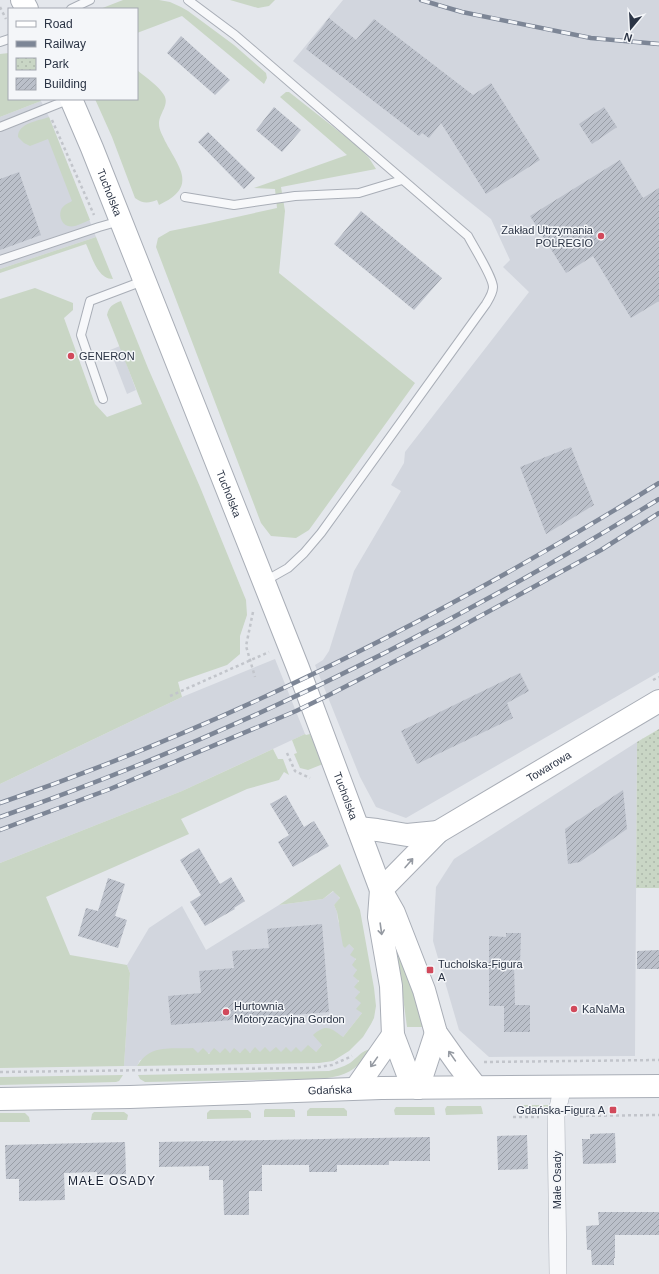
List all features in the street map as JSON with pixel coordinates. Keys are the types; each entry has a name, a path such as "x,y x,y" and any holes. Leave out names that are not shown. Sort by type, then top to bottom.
{"main road":[{"name":"Tucholska","path":"71,100 92,148 264,582 381,890 394,913 424,990 436,1033 476,1087"},
{"name":"Towarowa","path":"381,890 438,832 659,701"},
{"name":"Towarowa","path":"358,828 407,836 438,832"},
{"name":"Tucholska","path":"381,890 379,917 391,986 393,1035 407,1072 418,1088"},
{"path":"418,1088 436,1033"},
{"path":"356,1088 393,1035"},
{"name":"Gdańska","path":"0,1098 130,1097 356,1088 659,1086"}],"street":[{"name":"Małe Osady","path":"558,1274 556,1116 563,1086"}],"lane":[{"path":"73,8 90,0"},
{"path":"188,0 235,35 468,236 490,276 493,286 491,296 321,533 304,553 288,568 264,582"},
{"path":"0,127 69,100"},
{"path":"185,197 234,205 295,196 359,193 402,180"},
{"path":"0,260 120,221"},
{"path":"103,399 81,334 90,301 144,280"}],"path":[{"path":"0,7 6,19"},
{"path":"47,109 99,227"},
{"path":"255,605 246,641 247,653 255,677"},
{"path":"170,696 288,644"},
{"path":"287,754 295,771 310,778"},
{"path":"0,1072 313,1068 332,1065 353,1055"},
{"path":"483,1062 659,1060"},
{"path":"567,1116 659,1115"},
{"path":"513,1117 545,1116"}],"shaded area":[{"path":"343,0 659,0 659,672 406,818 376,807 360,777 315,665 323,660 329,651 354,571 401,491 391,485 404,463 405,452 529,292 503,267 510,260 491,219 293,61"},
{"path":"41,101 49,117 96,237 0,269 0,117"},
{"path":"120,346 136,390 127,394 110,350"},
{"path":"275,659 305,734 182,791 0,863 0,784 182,697"},
{"path":"637,742 635,1056 489,1057 459,1030 433,941 436,887 454,859"},
{"path":"334,891 340,899 334,905 337,912 338,921 349,944 354,949 362,1013 343,1037 322,1045 316,1052 198,1053 140,1060 137,1066 124,1066 130,973 127,965 149,928 182,906 206,950 279,905 323,899"}],"green space":[{"path":"123,0 159,0 170,2 188,11 234,45 266,73 267,78 264,84 182,16 138,33 138,8 103,8"},
{"path":"230,0 275,0 269,6 258,8"},
{"path":"8,53 8,100 41,101 0,117 0,54"},
{"path":"138,71 162,92 166,99 159,124 165,141 180,169 182,184 178,191 171,198 159,205 157,200 146,202 135,198 112,137 95,100 138,100"},
{"path":"286,92 289,92 360,148 376,169 281,187 285,211 279,273 415,383 309,530 296,538 271,536 261,523 156,247 158,238 170,231 277,208 275,189 254,188 347,155 280,97"},
{"path":"49,117 90,220 76,226 66,225 61,218 60,213 62,208 72,201 48,139 30,146 18,137 21,129 29,123"},
{"path":"96,237 113,279 107,278 99,271 86,244 0,273 0,269"},
{"path":"35,288 73,303 73,310 64,318 95,404 107,417 142,404 107,315 112,306 121,301 246,600 247,615 240,636 240,654 227,665 178,682 182,697 0,784 0,299"},
{"path":"659,729 659,888 636,888 637,742"},
{"path":"305,734 310,734 323,764 308,770 300,768 294,754 297,753 292,740"},
{"path":"273,749 278,759 283,759 289,775 284,772 279,780 247,789 181,819 189,834 46,897 70,955 127,965 130,973 124,1066 0,1068 0,863 182,791"},
{"path":"340,864 360,910 376,1006 374,1018 371,1024 363,1037 349,1051 333,1061 319,1063 137,1066 148,1054 161,1049 193,1048 198,1053 203,1048 209,1054 214,1048 220,1053 225,1048 230,1053 234,1048 240,1053 245,1048 250,1053 255,1047 260,1052 265,1047 270,1052 276,1047 281,1052 286,1047 291,1052 296,1047 301,1052 308,1045 316,1052 322,1045 313,1035 321,1029 332,1029 343,1037 362,1013 356,1009 361,1003 355,998 360,992 354,987 359,981 353,976 357,970 352,965 356,959 350,955 354,949 349,944 345,948 343,946 337,912 334,905 340,898 333,891 323,899 279,905"},
{"path":"400,950 427,1027 407,1027 397,953"},
{"path":"371,1049 355,1068 339,1076 327,1078 145,1082 140,1079 138,1075 329,1071 340,1068 353,1061 362,1053"},
{"path":"123,1075 119,1081 116,1082 0,1085 0,1077"},
{"path":"520,1105 552,1105 550,1113 528,1113 521,1108"},
{"path":"447,1106 481,1106 483,1114 446,1115 445,1109"},
{"path":"396,1107 434,1107 435,1115 395,1115 394,1110"},
{"path":"310,1108 344,1108 347,1111 347,1116 307,1116 307,1111"},
{"path":"265,1109 293,1109 295,1111 295,1117 264,1117"},
{"path":"210,1110 248,1110 251,1113 251,1118 207,1119 207,1113"},
{"path":"94,1112 124,1112 128,1115 127,1120 91,1120"},
{"path":"0,1113 25,1113 29,1117 30,1122 0,1122"}],"building":[{"path":"329,18 356,40 374,19 473,95 491,83 540,160 486,194 441,123 429,138 422,133 419,136 306,49"},
{"path":"181,36 230,80 215,95 167,53"},
{"path":"274,107 301,130 282,152 256,130"},
{"path":"604,107 617,127 592,144 579,124"},
{"path":"208,132 255,178 244,189 198,142"},
{"name":"Zakład Utrzymania POLREGIO","path":"620,160 643,198 659,188 659,301 631,318 593,256 566,273 530,216"},
{"path":"19,172 41,235 0,250 0,179"},
{"path":"361,211 442,278 414,310 334,244"},
{"path":"571,447 594,505 546,534 520,467"},
{"path":"520,673 529,691 507,703 513,718 417,764 401,731"},
{"path":"623,790 627,829 580,862 568,864 565,829"},
{"path":"286,795 304,827 314,821 329,846 293,867 278,842 289,835 270,804"},
{"path":"199,848 220,884 231,877 245,901 234,908 235,909 205,926 190,902 201,895 180,860"},
{"path":"108,878 125,884 115,916 127,920 118,948 78,936 86,908 98,911"},
{"path":"322,924 329,1012 171,1025 168,996 201,993 199,971 234,968 232,951 269,948 267,929"},
{"path":"506,933 521,933 520,964 514,964 515,1005 530,1005 530,1032 504,1032 504,1006 489,1006 489,936 506,937"},
{"path":"659,950 659,969 637,969 637,951"},
{"path":"615,1133 616,1163 583,1164 582,1139 590,1139 590,1134"},
{"path":"527,1135 528,1169 498,1170 497,1136"},
{"path":"430,1137 430,1161 389,1161 389,1165 337,1165 337,1172 309,1172 309,1165 262,1165 262,1191 249,1191 249,1215 224,1215 223,1180 209,1180 209,1166 159,1167 159,1142"},
{"path":"125,1142 126,1174 97,1175 97,1172 64,1173 65,1200 19,1201 19,1179 6,1179 5,1145"},
{"path":"598,1212 659,1212 659,1235 615,1235 614,1265 592,1265 591,1250 587,1250 586,1226 599,1225"}],"railway":[{"path":"421,0 462,12 591,38 659,44"},
{"path":"0,803 86,772 172,738 256,701 338,662 501,576 580,531 659,483"},
{"path":"0,817 86,786 171,752 338,676 420,635 501,591 659,499"},
{"path":"0,830 110,789 296,711 442,637 601,550 659,513"}],"place":[{"name":"Zakład Utrzymania POLREGIO","path":"601,236"},
{"name":"GENERON","path":"71,356"},
{"name":"Tucholska-Figura A","path":"430,970"},
{"name":"KaNaMa","path":"574,1009"},
{"name":"Hurtownia Motoryzacyjna Gordon","path":"226,1012"},
{"name":"Gdańska-Figura A","path":"613,1110"}],"district":[{"name":"MAŁE OSADY","path":"112,1181"}]}
